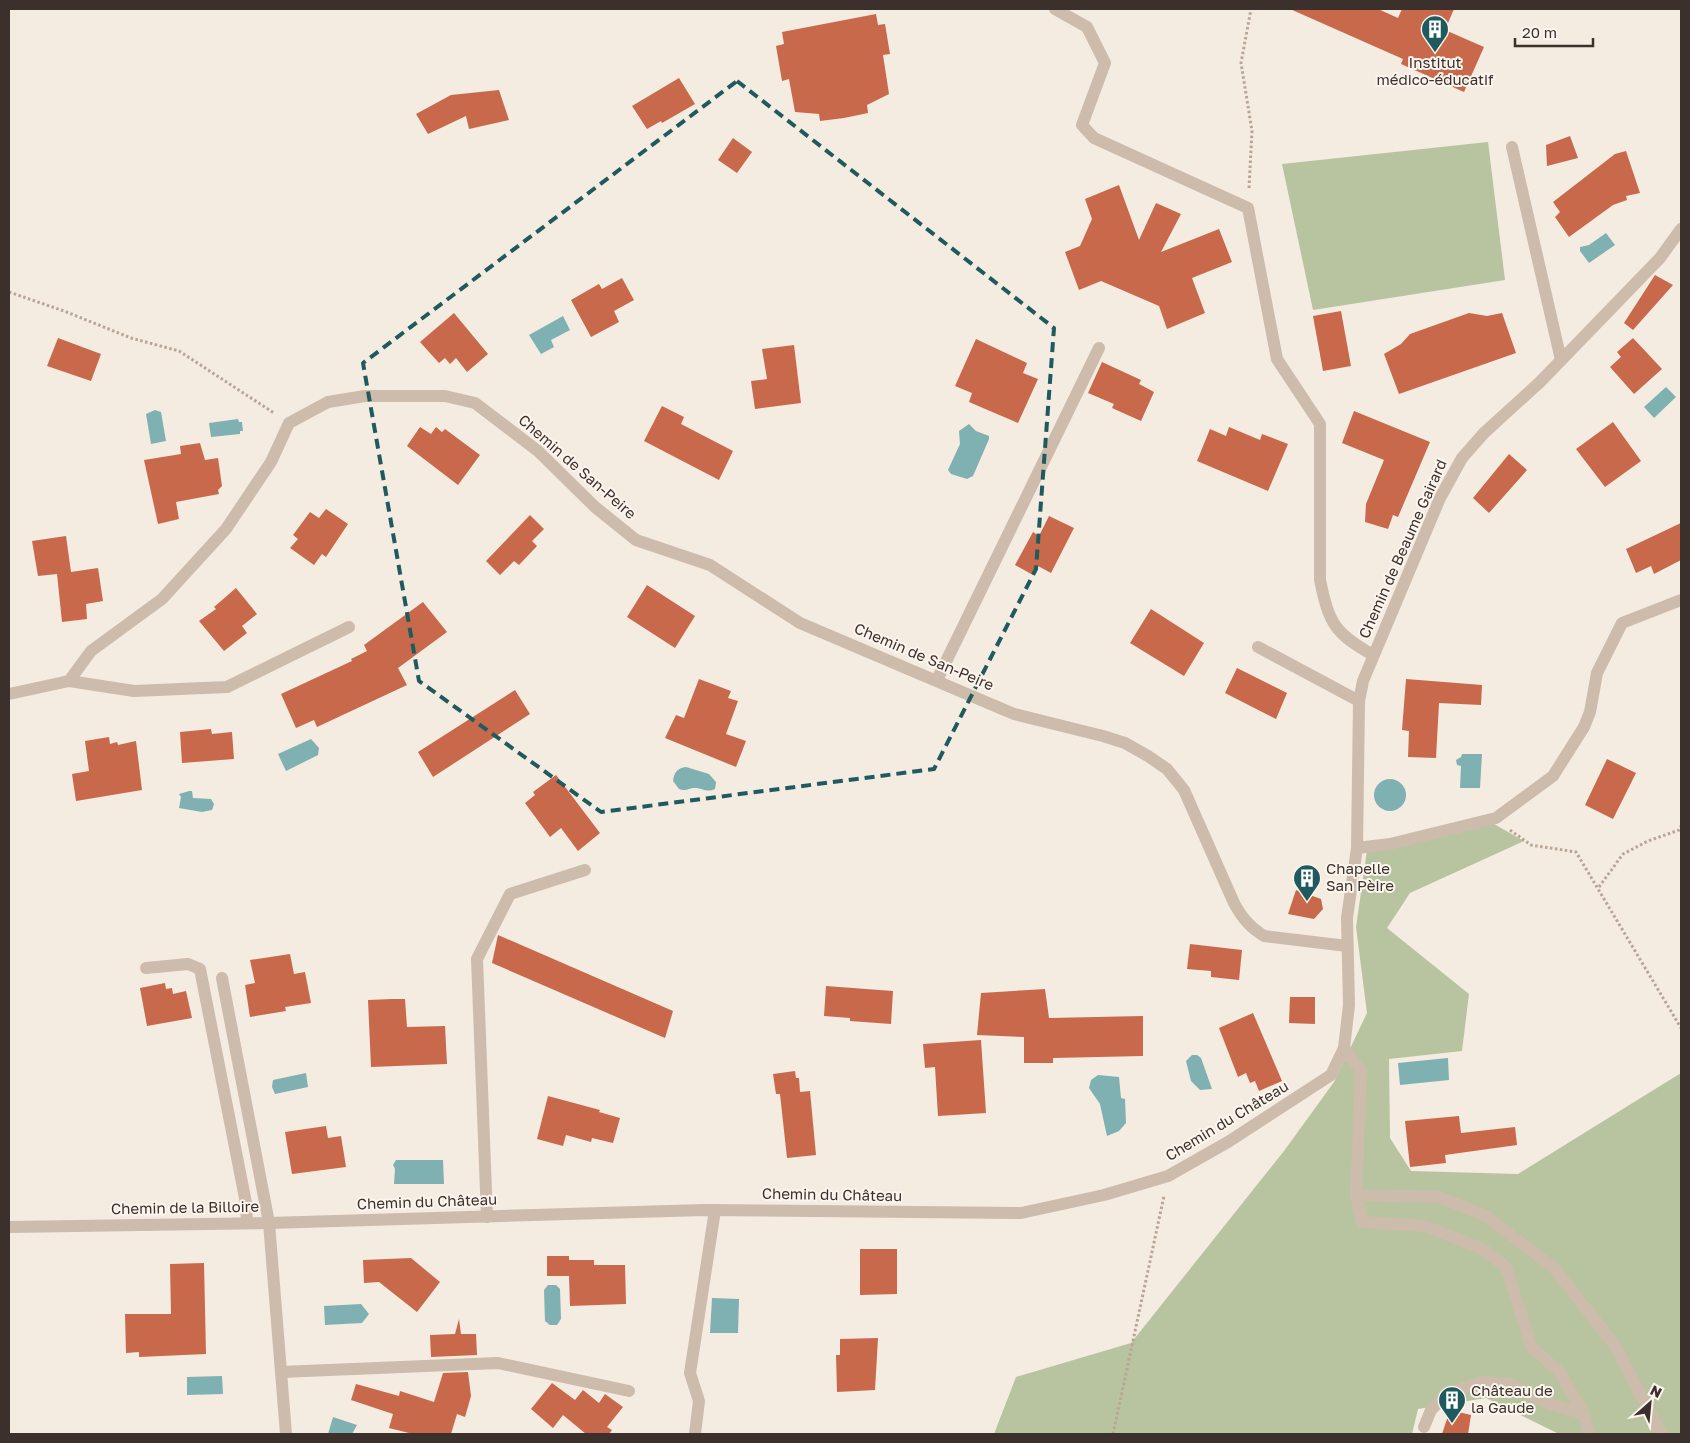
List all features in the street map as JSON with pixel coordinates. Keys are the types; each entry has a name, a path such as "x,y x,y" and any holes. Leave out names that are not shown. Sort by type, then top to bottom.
{"street":[{"path":"1055,9 1087,27 1105,63 1082,124 1094,138 1248,208 1277,359 1320,424 1320,580 1325,605 1335,628 1351,642 1373,655"},
{"path":"1512,147 1561,360"},
{"name":"Chemin de Beaume Gairard","path":"1357,848 1359,701 1362,681 1440,498 1462,458 1484,433 1561,360 1660,258 1681,229"},
{"path":"937,680 1099,348"},
{"name":"Chemin de San-Peire","path":"289,423 328,402 365,396 445,396 475,403 538,451 595,507 636,540 710,565 800,623 1014,714 1103,736 1125,744 1148,756 1167,769 1184,790 1234,903 1242,918 1252,929 1264,936 1347,946"},
{"path":"69,681 91,651 162,599 226,529 271,462 289,423"},
{"path":"1357,848 1390,844 1496,818 1553,776 1584,727 1590,712 1597,674 1622,623 1681,600"},
{"path":"9,694 69,681 134,691 226,688 349,627"},
{"path":"1258,647 1359,701"},
{"name":"Chemin du Château","path":"269,1223 714,1210 1021,1213 1104,1194 1168,1176 1228,1142 1331,1075 1344,1048 1349,1005 1347,918 1357,848"},
{"path":"487,1217 477,959 510,894 586,870"},
{"path":"146,968 188,964 200,969 246,1202 247,1223"},
{"path":"222,978 269,1223"},
{"path":"1344,1048 1361,1071 1356,1195 1362,1222 1424,1226 1483,1249 1506,1267 1532,1348 1559,1371 1584,1414 1589,1434"},
{"path":"1356,1195 1439,1197 1486,1216 1554,1268 1616,1347 1661,1434"},
{"path":"695,1434 699,1401 690,1373 714,1210"},
{"name":"Chemin de la Billoire","path":"9,1227 269,1223 286,1434"},
{"path":"281,1372 498,1363 629,1391"},
{"path":"1424,1427 1431,1410 1447,1394 1481,1382 1510,1384 1550,1404 1584,1414"}],"path":[{"path":"1248,208 1252,131 1241,63 1251,9"},
{"path":"9,292 64,311 131,338 179,351 289,423"},
{"path":"1496,818 1530,845 1576,852 1681,1028"},
{"path":"1598,887 1623,854 1648,840 1679,830 1681,826"},
{"path":"1113,1434 1168,1176"}],"highlighted area":[{"path":"737,81 1054,328 1036,569 934,769 601,812 419,681 363,363"}],"green space":[{"path":"1488,142 1505,280 1313,310 1282,164"},
{"path":"1494,824 1524,841 1410,893 1387,928 1469,994 1462,1051 1389,1059 1390,1138 1411,1171 1518,1174 1681,1073 1681,1434 1559,1434 1486,1398 1418,1409 1412,1434 994,1434 1016,1377 1131,1343 1284,1151 1334,1082 1367,1013 1356,927 1367,850"}],"water":[{"path":"1606,233 1615,245 1589,263 1580,251 1580,247 1589,245"},
{"path":"563,316 570,330 551,340 554,347 541,354 529,335"},
{"path":"1666,387 1676,397 1654,418 1644,407"},
{"path":"155,410 161,412 166,441 151,444 146,414"},
{"path":"238,419 239,422 242,422 243,431 240,431 240,434 211,437 209,423"},
{"path":"969,424 976,431 989,436 989,439 973,476 967,479 951,474 948,470 960,444 959,431"},
{"path":"311,739 319,748 318,755 286,771 278,754"},
{"path":"1462,754 1482,754 1480,788 1460,788 1461,766 1457,765 1456,760"},
{"path":"686,767 709,774 716,782 715,789 709,791 695,788 679,789 673,781 674,776 676,771"},
{"path":"1390,779 1402,783 1406,795 1402,807 1390,811 1378,807 1374,795 1378,783"},
{"path":"192,791 193,798 211,799 214,804 212,810 202,812 179,808 181,797 179,794"},
{"path":"1192,1055 1197,1055 1201,1058 1212,1089 1200,1090 1191,1081 1186,1061"},
{"path":"1448,1058 1449,1080 1400,1085 1398,1063"},
{"path":"306,1073 308,1087 275,1094 272,1087 273,1080"},
{"path":"1098,1075 1119,1077 1121,1098 1125,1099 1126,1123 1119,1131 1107,1136 1100,1104 1089,1088 1091,1080"},
{"path":"396,1160 443,1160 444,1184 394,1184 395,1169 393,1165"},
{"path":"548,1285 556,1285 560,1289 561,1319 557,1325 550,1325 545,1321 544,1290"},
{"path":"712,1298 739,1299 738,1333 710,1333"},
{"path":"361,1304 369,1314 362,1323 325,1325 324,1306"},
{"path":"222,1376 223,1394 187,1395 187,1377"},
{"path":"333,1417 357,1425 352,1434 328,1434"}],"building":[{"name":"Institut médico-éducatif","path":"1290,9 1378,9 1398,18 1402,9 1454,9 1445,30 1484,47 1464,92 1401,64 1403,59"},
{"path":"876,14 878,25 885,24 890,54 883,55 889,94 867,105 868,113 844,118 820,121 819,114 795,112 789,79 782,81 776,46 784,44 782,32"},
{"path":"679,78 695,104 662,123 661,121 647,129 632,106"},
{"path":"499,90 509,120 469,129 466,116 428,134 416,114 451,95"},
{"path":"1570,136 1578,158 1547,166 1546,145"},
{"path":"733,138 752,152 737,173 718,160"},
{"path":"1626,151 1640,193 1626,196 1627,200 1613,205 1569,237 1555,217 1560,212 1553,202 1615,154"},
{"path":"1119,185 1139,240 1156,203 1181,214 1161,252 1219,229 1232,262 1192,278 1205,313 1167,329 1159,306 1101,281 1079,290 1065,252 1080,246 1092,219 1085,199"},
{"path":"1655,275 1673,285 1633,330 1624,323"},
{"path":"622,278 634,300 614,311 619,322 591,337 571,300 599,284 602,289"},
{"path":"1341,311 1351,366 1323,371 1313,316"},
{"path":"454,313 488,354 467,372 456,358 450,364 445,358 439,363 420,342"},
{"path":"1469,313 1487,316 1502,313 1516,353 1399,394 1384,354 1401,344 1410,334"},
{"path":"58,338 101,354 91,381 47,366"},
{"path":"1633,338 1662,369 1634,394 1610,367 1621,357 1617,352"},
{"path":"976,339 1027,363 1023,373 1038,379 1018,423 969,402 972,393 955,386"},
{"path":"794,345 801,403 755,409 751,381 767,379 762,349"},
{"path":"1102,362 1141,380 1139,384 1154,392 1141,421 1112,408 1114,404 1088,393"},
{"path":"662,406 684,417 681,424 733,451 719,480 644,441"},
{"path":"1354,411 1430,442 1398,517 1393,515 1388,529 1365,522 1366,504 1384,460 1342,443"},
{"path":"1613,422 1641,461 1605,487 1576,449"},
{"path":"420,427 431,434 436,427 442,432 445,429 480,455 458,485 407,446"},
{"path":"1229,427 1260,440 1262,434 1288,444 1268,491 1197,461 1210,429 1226,436"},
{"path":"200,443 205,460 218,458 222,486 218,490 219,494 176,502 179,519 158,524 144,460 181,454 180,446"},
{"path":"1509,454 1527,470 1489,513 1473,498"},
{"path":"326,509 348,524 326,557 322,554 314,565 290,548 298,539 293,535 310,512 319,518"},
{"path":"530,515 544,529 532,541 537,546 519,565 514,561 500,575 486,561"},
{"path":"1049,516 1074,528 1051,573 1038,566 1033,575 1015,565 1033,532 1039,536"},
{"path":"1681,523 1681,560 1654,574 1651,566 1636,573 1626,549"},
{"path":"66,536 71,572 98,568 103,601 86,604 87,619 62,622 57,574 38,576 32,541"},
{"path":"647,585 695,616 675,648 627,617"},
{"path":"236,588 257,614 242,626 247,633 224,651 199,621 216,609 214,607"},
{"path":"423,602 447,632 398,668 407,685 317,727 314,720 296,728 281,694 352,661 351,659 367,651 364,645"},
{"path":"1151,609 1204,643 1184,676 1130,643"},
{"path":"1237,668 1287,693 1276,719 1225,693"},
{"path":"699,679 731,691 728,698 738,701 726,734 746,741 736,767 665,738 676,715 684,718"},
{"path":"1406,679 1482,685 1481,705 1439,703 1436,758 1408,757 1409,731 1402,730"},
{"path":"515,690 530,714 433,777 418,752"},
{"path":"211,729 212,734 232,732 234,759 182,763 180,732"},
{"path":"109,737 110,744 117,742 118,745 136,741 142,790 76,801 72,774 89,771 85,741"},
{"path":"1607,759 1636,773 1613,819 1585,805"},
{"path":"556,775 600,833 578,851 561,828 550,837 525,803 535,795 533,792"},
{"name":"Chapelle San Pèire","path":"1296,890 1321,899 1323,909 1314,919 1288,914"},
{"path":"498,935 673,1011 665,1038 492,963"},
{"path":"1190,944 1242,950 1239,980 1211,977 1211,971 1187,969"},
{"path":"290,954 294,974 305,972 311,1003 285,1007 286,1011 250,1017 245,985 255,983 250,960"},
{"path":"165,983 166,989 172,988 173,994 186,991 192,1018 147,1026 140,988"},
{"path":"826,986 893,991 891,1024 850,1021 850,1018 824,1016"},
{"path":"1045,989 1049,1018 1143,1016 1143,1056 1053,1058 1053,1063 1024,1063 1024,1037 977,1035 981,993"},
{"path":"1290,997 1315,997 1315,1024 1289,1023"},
{"path":"405,999 407,1027 445,1026 447,1064 371,1067 368,1000"},
{"path":"1253,1013 1282,1081 1259,1091 1255,1081 1250,1083 1246,1073 1238,1077 1219,1028"},
{"path":"981,1040 986,1113 938,1116 935,1067 925,1068 923,1044"},
{"path":"795,1071 796,1078 799,1078 800,1092 810,1091 816,1155 787,1158 780,1094 776,1094 773,1074"},
{"path":"548,1096 600,1110 599,1112 620,1118 613,1143 592,1138 591,1142 566,1135 563,1146 537,1139"},
{"path":"1459,1116 1461,1133 1515,1127 1517,1145 1445,1155 1446,1163 1410,1167 1405,1121"},
{"path":"326,1126 328,1138 341,1136 346,1167 292,1174 285,1132"},
{"path":"860,1249 897,1249 897,1294 860,1295"},
{"path":"547,1256 569,1256 569,1260 594,1260 594,1265 625,1265 626,1304 570,1306 569,1276 547,1276"},
{"path":"411,1258 440,1282 417,1312 379,1282 364,1283 363,1260"},
{"path":"204,1263 206,1354 139,1357 139,1352 126,1353 125,1314 171,1314 170,1264"},
{"path":"459,1319 461,1334 476,1334 477,1355 431,1357 430,1335 455,1334"},
{"path":"878,1338 875,1390 837,1392 836,1355 840,1355 840,1339"},
{"path":"468,1372 471,1396 465,1417 457,1414 451,1434 413,1434 389,1428 393,1414 351,1400 356,1384 399,1396 400,1391 434,1402 443,1373"},
{"path":"552,1383 575,1400 583,1390 599,1403 605,1394 623,1407 607,1427 612,1430 609,1434 586,1434 563,1415 553,1428 531,1409"},
{"name":"Château de la Gaude","path":"1450,1410 1471,1415 1468,1434 1442,1434"}],"place":[{"name":"Institut médico-éducatif","path":"1435,53"},
{"name":"Chapelle San Pèire","path":"1307,902"},
{"name":"Château de la Gaude","path":"1452,1424"}]}
